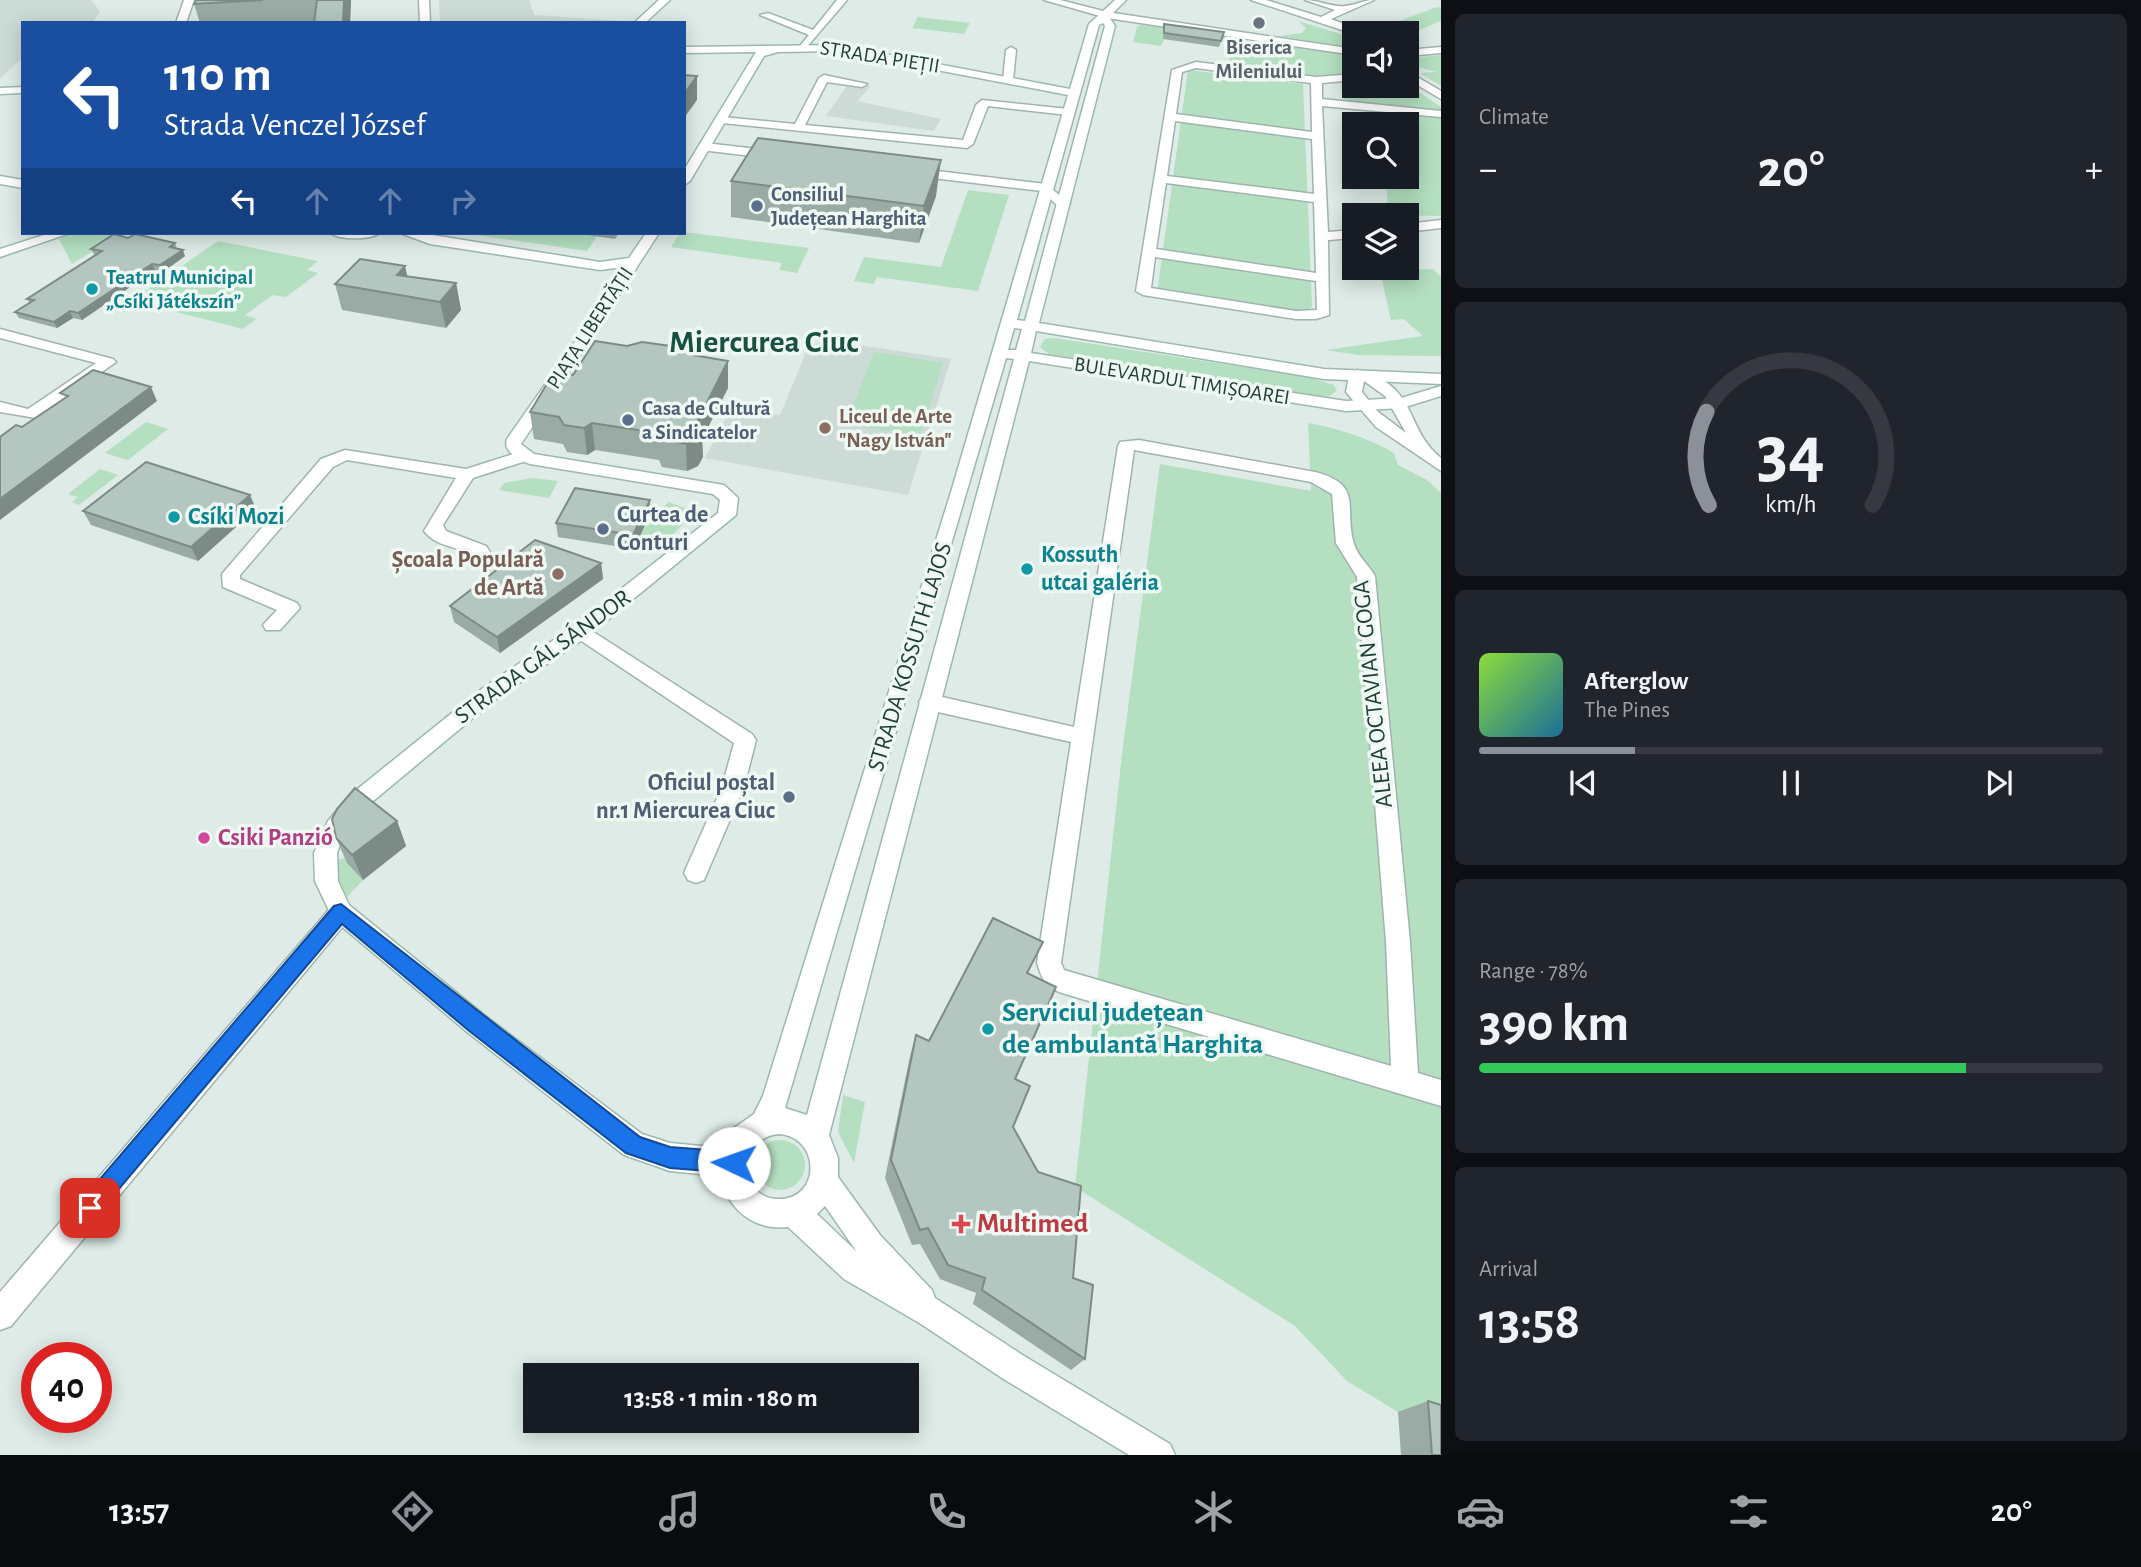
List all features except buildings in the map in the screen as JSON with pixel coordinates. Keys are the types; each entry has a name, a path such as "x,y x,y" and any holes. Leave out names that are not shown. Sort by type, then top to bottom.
{"street":[{"path":"182,21 189,0"},
{"path":"424,0 425,21"},
{"path":"641,21 665,0"},
{"path":"805,46 842,0"},
{"path":"1049,0 1342,50"},
{"name":"STRADA KOSSUTH LAJOS","path":"764,1123 775,1101 949,526 1094,24 1121,0"},
{"path":"1256,0 1342,27"},
{"path":"1310,0 1344,10"},
{"path":"1330,23 1325,18 1369,0"},
{"name":"STRADA KOSSUTH LAJOS","path":"815,1138 929,702 1064,204 1110,26 1108,10"},
{"path":"765,15 813,33"},
{"name":"STRADA PIEȚII","path":"686,50 805,46 848,49 1074,93"},
{"path":"736,49 760,54 789,47"},
{"path":"1008,80 1011,50"},
{"path":"1419,52 1441,50"},
{"path":"686,178 760,54"},
{"path":"1316,80 1324,312 1316,315 1296,315 1143,291 1177,70 1186,65 1316,80 1342,78"},
{"path":"798,128 824,78 862,84"},
{"path":"1419,82 1441,96"},
{"path":"0,91 21,90"},
{"path":"1317,102 1402,113 1441,114"},
{"path":"722,120 967,144 982,105 986,103 1068,112"},
{"path":"1169,117 1318,136"},
{"path":"705,147 793,158"},
{"path":"896,170 1046,188 1064,204"},
{"path":"1160,179 1320,199"},
{"path":"0,180 21,180"},
{"path":"1419,227 1441,224"},
{"path":"0,253 57,235"},
{"path":"411,235 600,266 632,264"},
{"name":"PIAȚA LIBERTĂȚII","path":"523,456 513,444 515,439 651,235"},
{"path":"1321,237 1342,235"},
{"path":"1149,252 1322,278"},
{"name":"BULEVARDUL TIMIȘOAREI","path":"1009,323 1324,374 1441,379"},
{"path":"0,333 108,362 30,415 0,407"},
{"name":"BULEVARDUL TIMIȘOAREI","path":"1001,352 1324,404 1364,407 1410,401 1441,391"},
{"path":"1324,374 1340,382 1345,391 1340,398 1324,404"},
{"path":"1359,375 1353,387 1364,407 1382,425"},
{"name":"BULEVARDUL TIMIȘOAREI","path":"1359,375 1410,401"},
{"path":"1393,377 1387,383 1390,389 1410,401 1421,448"},
{"path":"1324,404 1382,425 1421,448 1441,466"},
{"name":"ALEEA OCTAVIAN GOGA","path":"1405,1082 1398,942 1366,576 1344,538 1343,496 1338,488 1315,477 1139,445 1126,446 1049,963 1054,976 1062,982 1441,1093"},
{"path":"273,625 290,607 230,582 232,574 327,463 345,455 389,459 467,474 523,456"},
{"name":"STRADA GÁL SÁNDOR","path":"341,912 327,889 324,856 334,830 350,809 490,693 581,631 713,529 727,515 730,502 723,492 707,486 523,456"},
{"path":"467,474 434,525 433,531 440,537 475,547 485,553 489,564"},
{"path":"949,526 978,520"},
{"path":"581,631 745,740 745,751 734,781 696,873"},
{"path":"929,702 1083,737"},
{"path":"0,1315 341,912 475,1023 634,1145 670,1157 734,1163"},
{"path":"782,1120 794,1123 815,1138 824,1158 823,1180 812,1201 793,1212 770,1212 751,1202 737,1185 734,1163 744,1135 764,1123 782,1120"},
{"path":"823,1180 870,1245 932,1313"},
{"path":"793,1212 854,1269 932,1313 1013,1367 1159,1455"}],"shaded area":[{"path":"0,0 91,0 100,11 94,21 21,21 21,59 0,79"},
{"path":"439,0 529,0 534,15 623,21 440,21"},
{"path":"849,83 871,86 857,101 941,119 934,131 826,116"},
{"name":"Liceul de Arte \"Nagy István\"","path":"825,340 951,359 908,495 705,458 732,407 780,415 808,348"}],"green space":[{"path":"1437,7 1441,8 1441,21 1419,30 1419,21 1399,21"},
{"path":"918,17 970,23 964,34 912,28"},
{"path":"1298,21 1342,34 1342,46 1280,36 1302,33 1306,28"},
{"path":"1141,25 1240,37 1238,41 1168,31 1161,46 1133,42 1137,27"},
{"path":"1260,41 1342,54 1342,74 1310,76 1228,63 1233,43"},
{"path":"1441,55 1441,86 1420,73 1436,72 1419,67 1419,57"},
{"path":"1188,70 1303,84 1312,306 1309,310 1299,313 1157,293"},
{"path":"1419,92 1441,107 1441,216 1419,216 1419,203 1388,203 1386,189 1419,189 1419,112 1379,112 1379,107 1345,103 1344,98 1419,98"},
{"path":"968,190 1009,195 978,291 877,277 874,284 854,281 864,257 941,267"},
{"path":"686,232 809,248 797,273 779,270 782,263 671,247 679,235 686,235"},
{"path":"68,235 120,235 72,264 59,239"},
{"path":"476,235 597,236 587,251"},
{"path":"218,241 318,261 307,270 318,273 286,297 273,295 245,315 256,319 243,329 176,312 185,306 140,295"},
{"path":"1433,269 1441,277 1441,356 1358,355 1326,350 1423,336 1404,319 1391,320 1382,280 1419,280 1419,270"},
{"path":"1054,338 1308,377 1334,385 1337,390 1330,396 1303,395 1049,354 1040,347 1045,339"},
{"path":"874,352 943,363 920,436 846,424"},
{"path":"146,422 168,429 128,460 105,453"},
{"path":"1308,423 1352,434 1384,447 1394,453 1398,465 1427,480 1441,493 1441,1426 1398,1412 1347,1381 1295,1326 1075,1187 1122,754 1160,464 1311,491"},
{"path":"100,469 118,475 79,505 72,502 78,497 68,494"},
{"path":"533,478 558,481 549,498 499,490 504,483"},
{"path":"669,502 690,510 688,519 658,550 636,545 650,514 659,511"},
{"path":"345,858 363,880 346,898 338,887 334,861"},
{"path":"843,1095 865,1102 854,1163 838,1132"},
{"path":"780,1140 797,1148 805,1165 797,1182 780,1190 763,1182 755,1165 763,1148"}],"place":[{"name":"Biserica Mileniului","path":"1259,23"},
{"name":"Consiliul Județean Harghita","path":"757,206"},
{"name":"Teatrul Municipal „Csíki Játékszín”","path":"92,289"},
{"name":"Casa de Cultură a Sindicatelor","path":"628,420"},
{"name":"Liceul de Arte \"Nagy István\"","path":"825,428"},
{"name":"Csíki Mozi","path":"174,517"},
{"name":"Curtea de Conturi","path":"603,529"},
{"name":"Kossuth utcai galéria","path":"1027,569"},
{"name":"Școala Populară de Artă","path":"558,574"},
{"name":"Oficiul poștal nr.1 Miercurea Ciuc","path":"789,797"},
{"name":"Csiki Panzió","path":"204,838"},
{"name":"Serviciul județean de ambulantă Harghita","path":"988,1029"},
{"name":"Multimed","path":"961,1224"}],"district":[{"name":"Miercurea Ciuc","path":"764,342"}],"route":[{"path":"90,1208 326,926 341,912 475,1023 634,1145 644,1151 670,1157 734,1163"}]}
